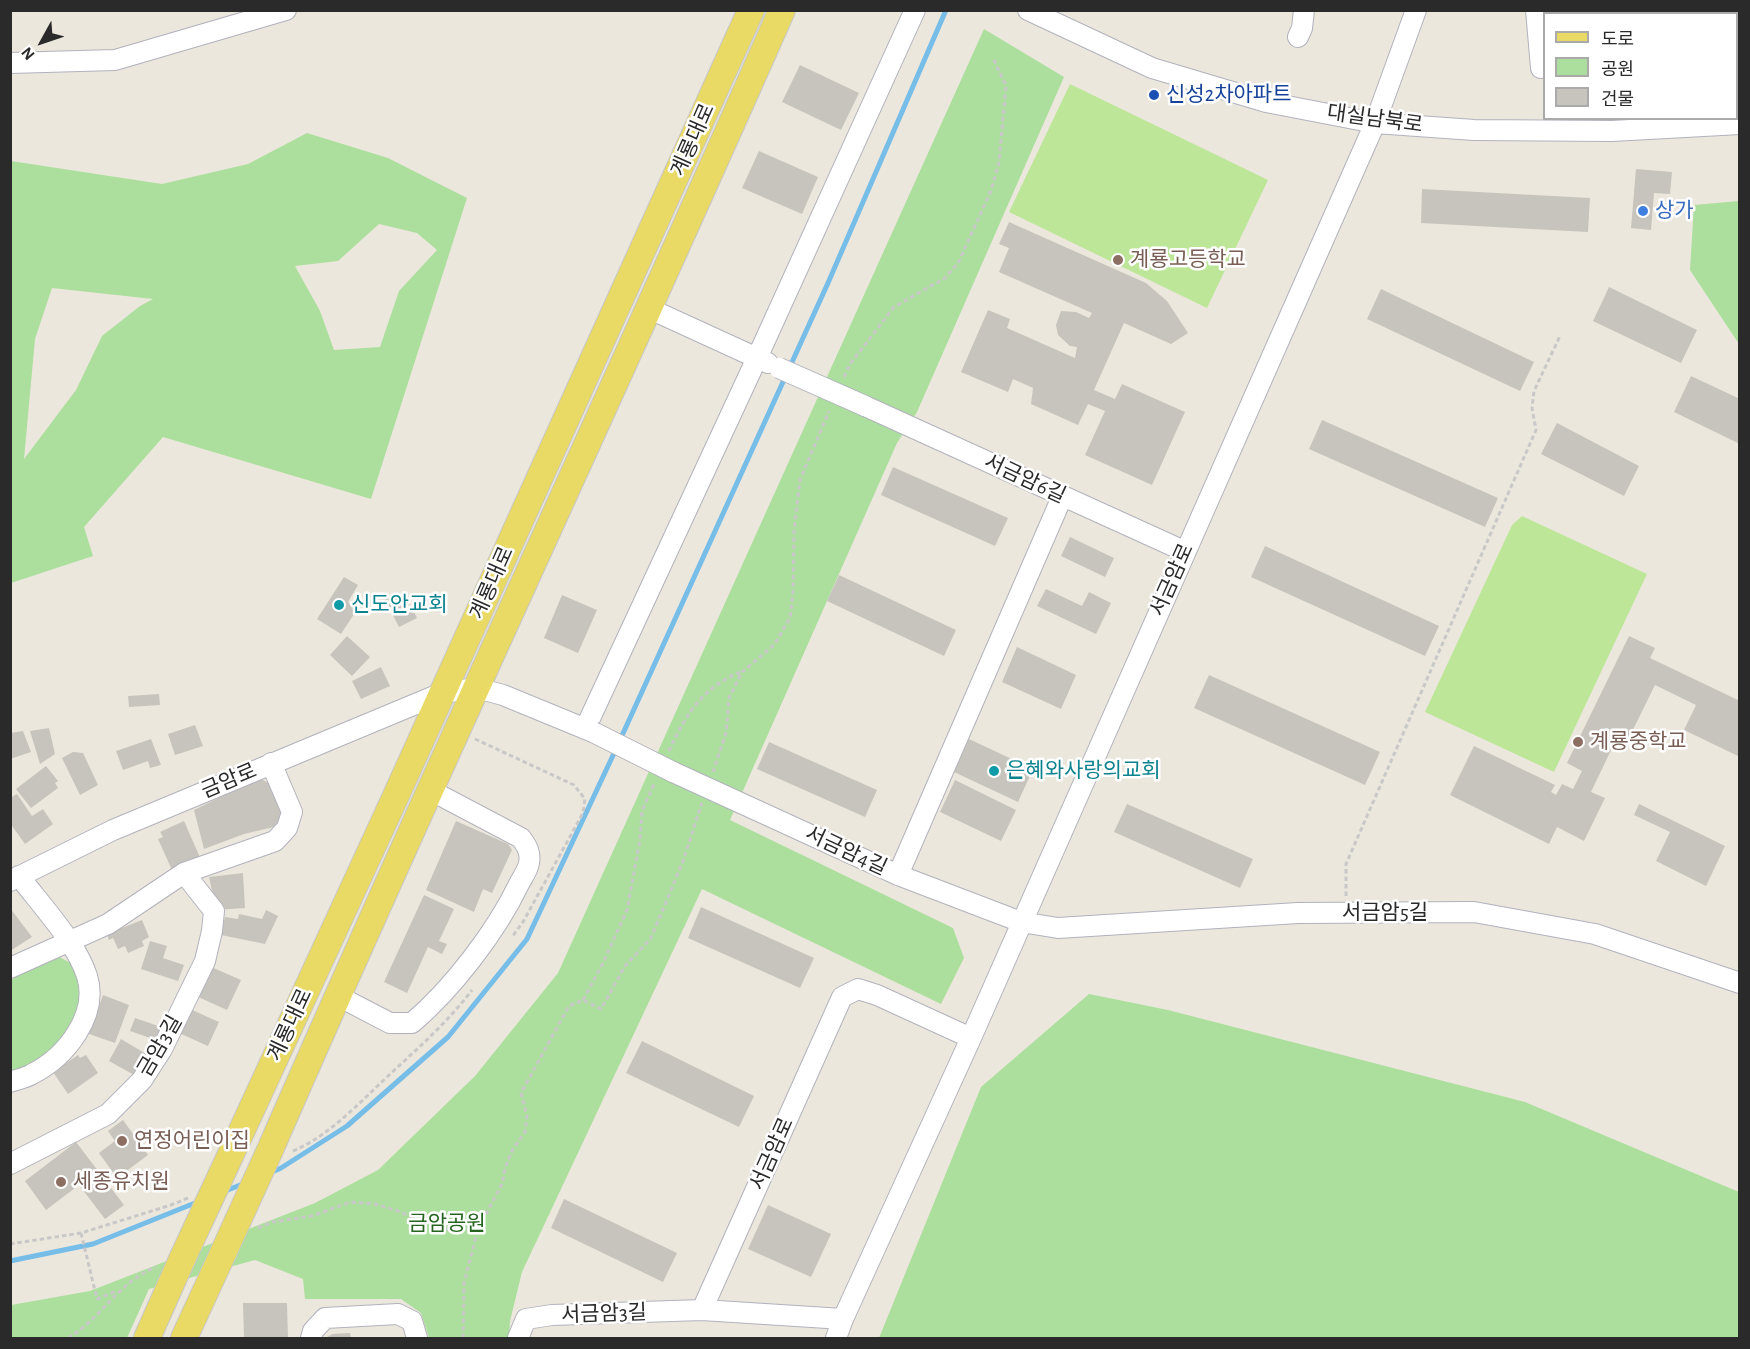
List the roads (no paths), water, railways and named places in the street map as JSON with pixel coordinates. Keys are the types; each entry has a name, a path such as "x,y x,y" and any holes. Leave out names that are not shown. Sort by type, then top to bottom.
{"main road":[{"name":"계룡대로","path":"147,1338 174,1260 231,1154 751,10"},
{"name":"계룡대로","path":"184,1338 430,790 650,309 782,10"}],"street":[{"path":"10,63 115,60 286,10"},
{"path":"442,693 477,688 504,695 589,731 915,10"},
{"name":"대실남북로","path":"1028,10 1152,68 1266,102 1375,123 1474,130 1600,131 1740,123"},
{"path":"1298,37 1302,28 1304,10"},
{"name":"서금암로","path":"836,1338 1375,123 1416,10"},
{"path":"1536,10 1541,68"},
{"path":"650,309 757,358"},
{"name":"서금암6길","path":"757,358 1184,551"},
{"path":"898,874 1062,497"},
{"name":"금암로","path":"10,1082 32,1075 53,1061 68,1046 81,1027 89,1001 87,977 69,941 15,879 113,830 442,693"},
{"name":"서금암4길","path":"589,731 665,769 898,874 1022,922"},
{"path":"10,968 108,924 184,873 275,841 287,828 292,812 271,763"},
{"path":"338,996 390,1023 412,1023 429,1008 472,957 512,900 529,864 528,849 521,838 430,790"},
{"name":"금암3길","path":"10,1164 108,1114 142,1080 162,1049 205,961 212,931 213,911 184,873"},
{"name":"서금암5길","path":"1022,922 1058,928 1298,913 1474,912 1595,934 1740,983"},
{"name":"서금암로","path":"702,1310 842,997 858,989 877,995 971,1038"},
{"path":"702,1310 843,1319"},
{"name":"서금암3길","path":"518,1338 526,1320 552,1315 702,1310"},
{"path":"311,1338 325,1318 398,1314 412,1321 417,1338"}],"waterway":[{"path":"620,740 828,283 946,10"},
{"path":"270,1173 347,1126 448,1037 527,939 616,749"},
{"path":"223,1192 245,1183"},
{"path":"10,1261 93,1244 200,1201"}],"place":[{"name":"신성2차아파트","path":"1154,95"},
{"name":"상가","path":"1643,211"},
{"name":"계룡고등학교","path":"1118,260"},
{"name":"신도안교회","path":"339,605"},
{"name":"계룡중학교","path":"1578,742"},
{"name":"은혜와사랑의교회","path":"994,771"},
{"name":"연정어린이집","path":"122,1141"},
{"name":"세종유치원","path":"61,1182"}],"park label":[{"name":"금암공원","path":"447,1224"}]}
